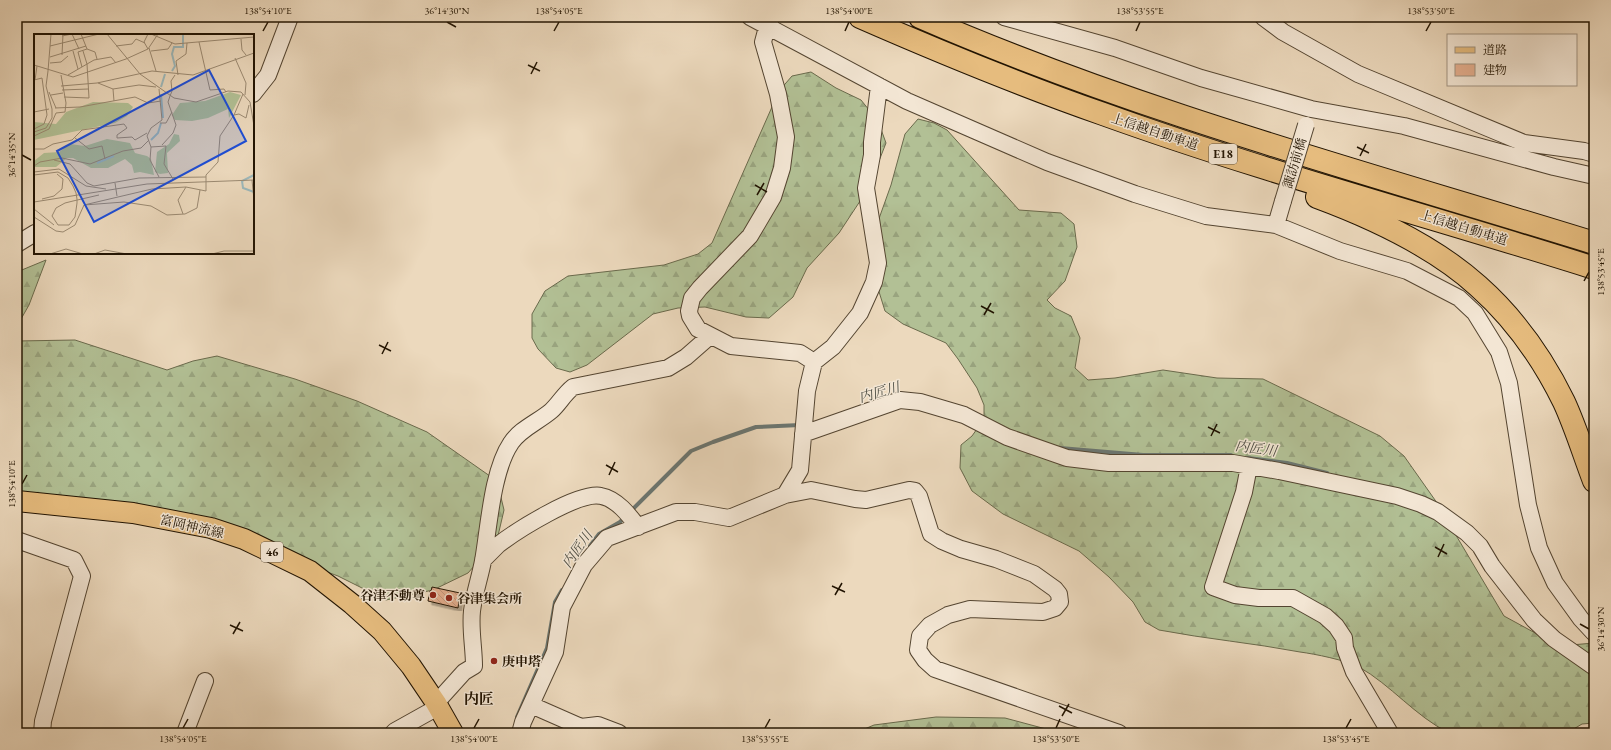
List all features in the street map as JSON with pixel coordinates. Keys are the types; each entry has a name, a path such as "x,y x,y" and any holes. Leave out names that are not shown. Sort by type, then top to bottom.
{"highway":[{"name":"上信越自動車道","path":"860,17 1009,80 1104,114 1201,147 1594,268"},
{"name":"上信越自動車道","path":"920,17 1017,56 1216,127 1594,243"},
{"path":"1009,80 1080,111 1338,204 1397,232 1454,267 1477,285 1500,307 1535,352 1564,402 1594,482"},
{"path":"1414,188 1594,234"}],"main road":[{"name":"富岡神流線","path":"17,501 133,514 211,528 244,539 310,571 352,604 382,631 411,666 437,705 453,733"}],"street":[{"path":"254,93 268,75 290,17"},
{"path":"750,17 770,22 907,101 1047,162 1134,194 1206,216 1276,226 1340,251 1407,271 1459,298 1475,313 1499,352 1509,383 1528,506 1539,548 1554,583 1581,619 1594,633"},
{"path":"1004,17 1115,48 1201,78 1311,109 1404,126 1554,167 1594,176"},
{"path":"1263,17 1283,32 1358,74 1524,143 1584,151 1594,154"},
{"path":"770,22 763,42 778,94 786,137 782,168 772,197 750,236 700,288 692,298 689,311 690,316 698,329 731,346 800,353 814,362"},
{"path":"785,495 800,470 807,391 814,362 833,347 860,313 874,282 878,263 866,188 872,155 872,142 879,86"},
{"name":"諏訪前橋","path":"1276,226 1311,109"},
{"path":"17,244 34,234"},
{"path":"393,733 437,705 464,672 474,666 472,611 483,560 489,516 501,461 511,442 528,426 550,412 573,387 668,368 686,357 710,336"},
{"path":"803,434 900,400 920,402 964,415 1006,437 1067,458 1110,463 1233,463 1397,496 1421,504 1438,512 1468,532 1480,546 1508,588 1534,620 1554,639 1594,667"},
{"path":"1250,466 1244,492 1213,587 1235,595 1259,598 1293,598 1325,616 1336,626 1344,638 1345,648 1354,672 1390,733"},
{"path":"520,733 555,652 562,607 584,565 607,538 676,512 695,512 729,518 785,495 811,490 854,500 866,500 909,490 915,491 919,496 931,534 942,541 961,549 996,559 1034,574 1055,589 1059,594 1060,602 1055,608 1043,612 970,608 948,615 930,625 920,636 918,650 926,660 936,669 1119,733"},
{"path":"483,560 498,545 558,507 585,497 602,496 615,502 626,512 638,527"},
{"path":"17,540 74,560 82,576 42,721 42,733"},
{"path":"185,733 204,681"},
{"path":"531,706 580,727 598,725 619,733"}],"green space":[{"path":"811,72 836,88 861,100 878,121 886,143 868,189 839,233 807,268 793,297 769,318 746,317 705,307 678,308 653,314 587,365 570,372 556,368 538,349 532,338 532,314 545,291 568,276 664,265 698,254 712,243 779,91 792,76"},
{"path":"918,119 934,123 947,130 1019,210 1061,213 1074,224 1077,247 1065,281 1047,300 1055,308 1071,316 1080,338 1075,368 1088,380 1115,378 1163,370 1217,378 1263,379 1380,436 1404,456 1435,500 1504,616 1559,646 1594,643 1594,723 1582,724 1567,733 1449,733 1425,718 1371,674 1353,664 1314,654 1159,630 1145,622 1133,602 1109,577 1079,551 1003,514 972,491 960,468 961,445 972,436 984,419 984,405 977,388 946,343 903,324 885,311 871,266 871,241 891,185 905,134"},
{"path":"46,260 29,305 17,326 17,272"},
{"path":"75,340 167,370 193,361 217,356 295,379 357,401 427,432 497,481 504,510 497,540 468,573 433,590 386,600 338,576 165,512 17,491 17,341"},
{"path":"936,717 1005,718 1061,733 855,733 874,725"}],"building":[{"name":"谷津集会所","path":"432,587 460,593 458,608 428,601"}],"waterway":[{"name":"内匠川","path":"631,511 691,451 756,427 800,425"},
{"name":"内匠川","path":"1060,448 1143,455 1231,455"},
{"name":"内匠川","path":"1248,458 1287,463 1327,473"},
{"name":"内匠川","path":"590,546 599,534 620,522 626,516"},
{"name":"内匠川","path":"517,717 547,648 555,602 562,590"}],"place":[{"name":"谷津不動尊","path":"433,595"},
{"name":"谷津集会所","path":"449,598"},
{"name":"庚申塔","path":"494,661"}],"district":[{"name":"内匠","path":"479,699"}]}
